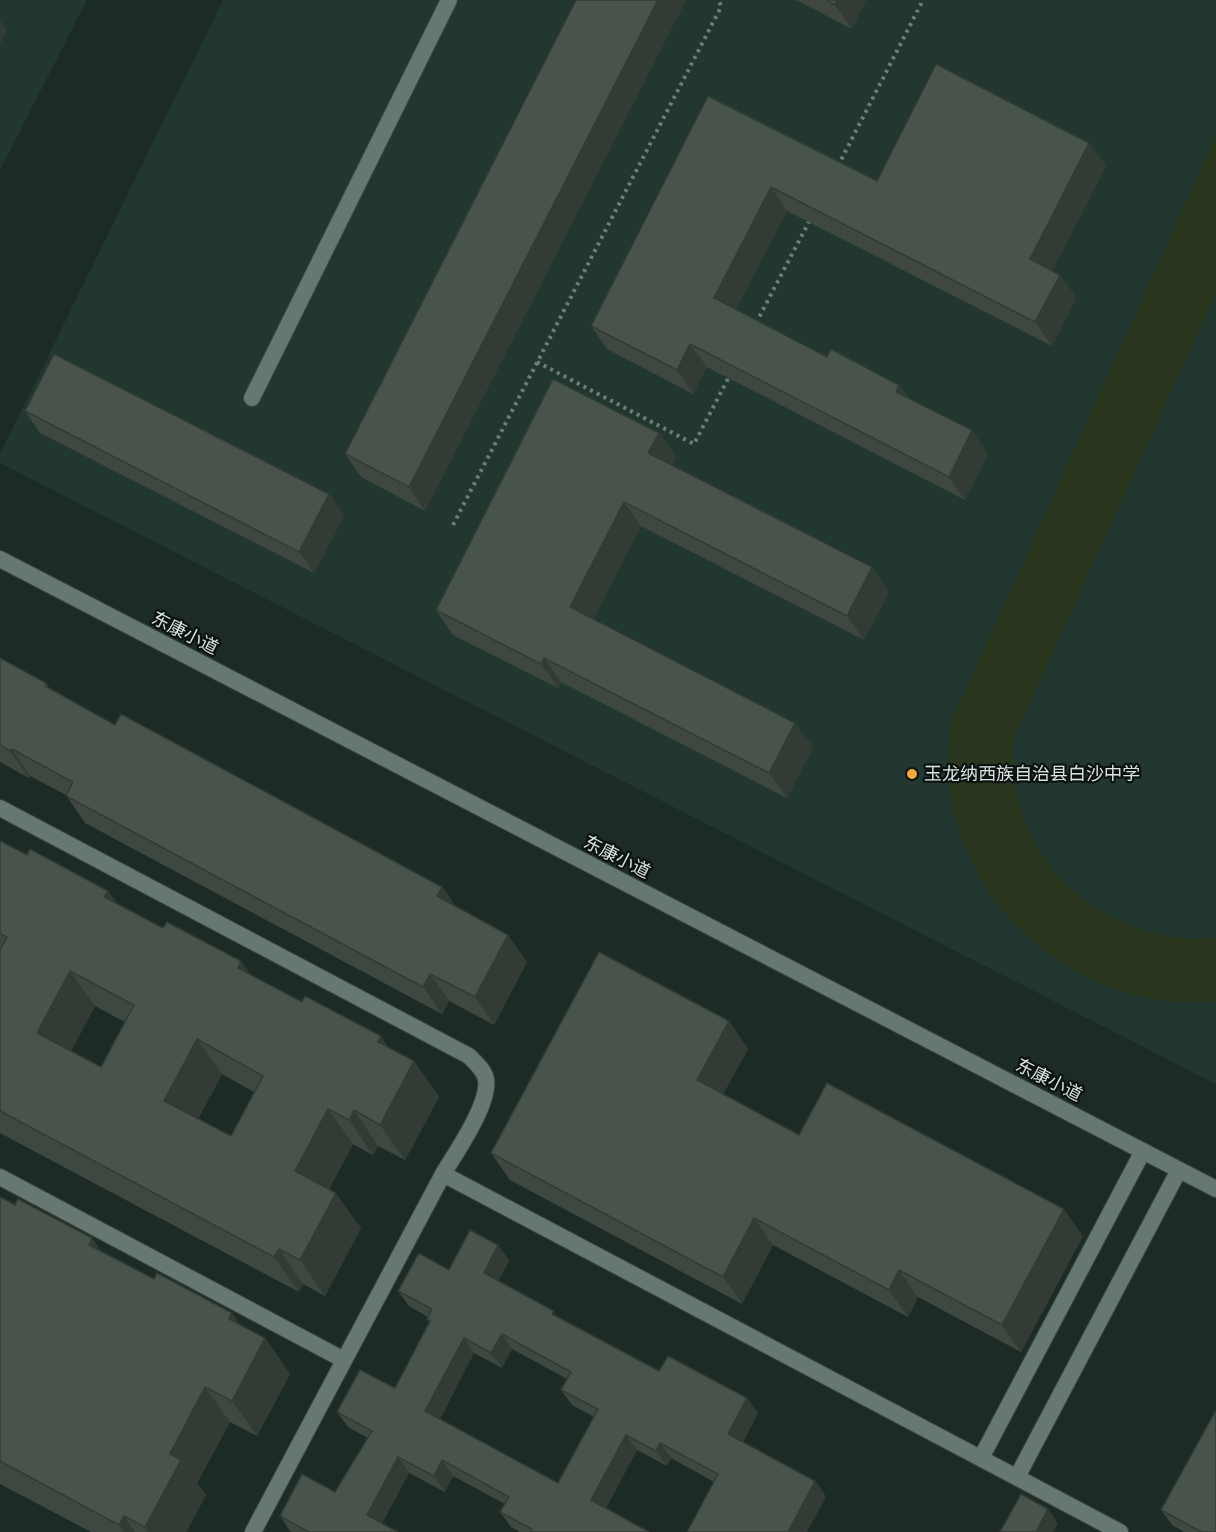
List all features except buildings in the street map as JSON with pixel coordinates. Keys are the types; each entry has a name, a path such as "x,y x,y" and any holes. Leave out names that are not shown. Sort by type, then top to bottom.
{"street":[{"path":"252,398 449,0"},
{"name":"东康小道","path":"0,559 1216,1189"},
{"path":"0,808 470,1056 480,1067 486,1079 484,1101 253,1532"},
{"path":"981,1458 1143,1151"},
{"path":"1017,1477 1179,1170"},
{"path":"443,1174 1120,1532"},
{"path":"0,1177 345,1360"}],"path":[{"path":"453,525 721,7 719,0"},
{"path":"836,169 923,0"},
{"path":"754,327 814,211"},
{"path":"537,362 694,444 732,370"}],"shaded area":[{"path":"0,0 87,0 0,170"},
{"name":"玉龙纳西族自治县白沙中学","path":"223,0 1216,0 1216,1084 0,463 0,454"},
{"path":"1216,136 1216,293 1013,740 1014,773 1019,803 1030,832 1044,858 1063,881 1086,901 1113,918 1143,930 1179,938 1216,937 1216,1002 1180,1002 1143,997 1107,986 1074,971 1044,950 1017,926 994,899 975,868 960,834 951,798 948,770 949,743 950,725"}],"place":[{"name":"玉龙纳西族自治县白沙中学","path":"912,774"}]}
